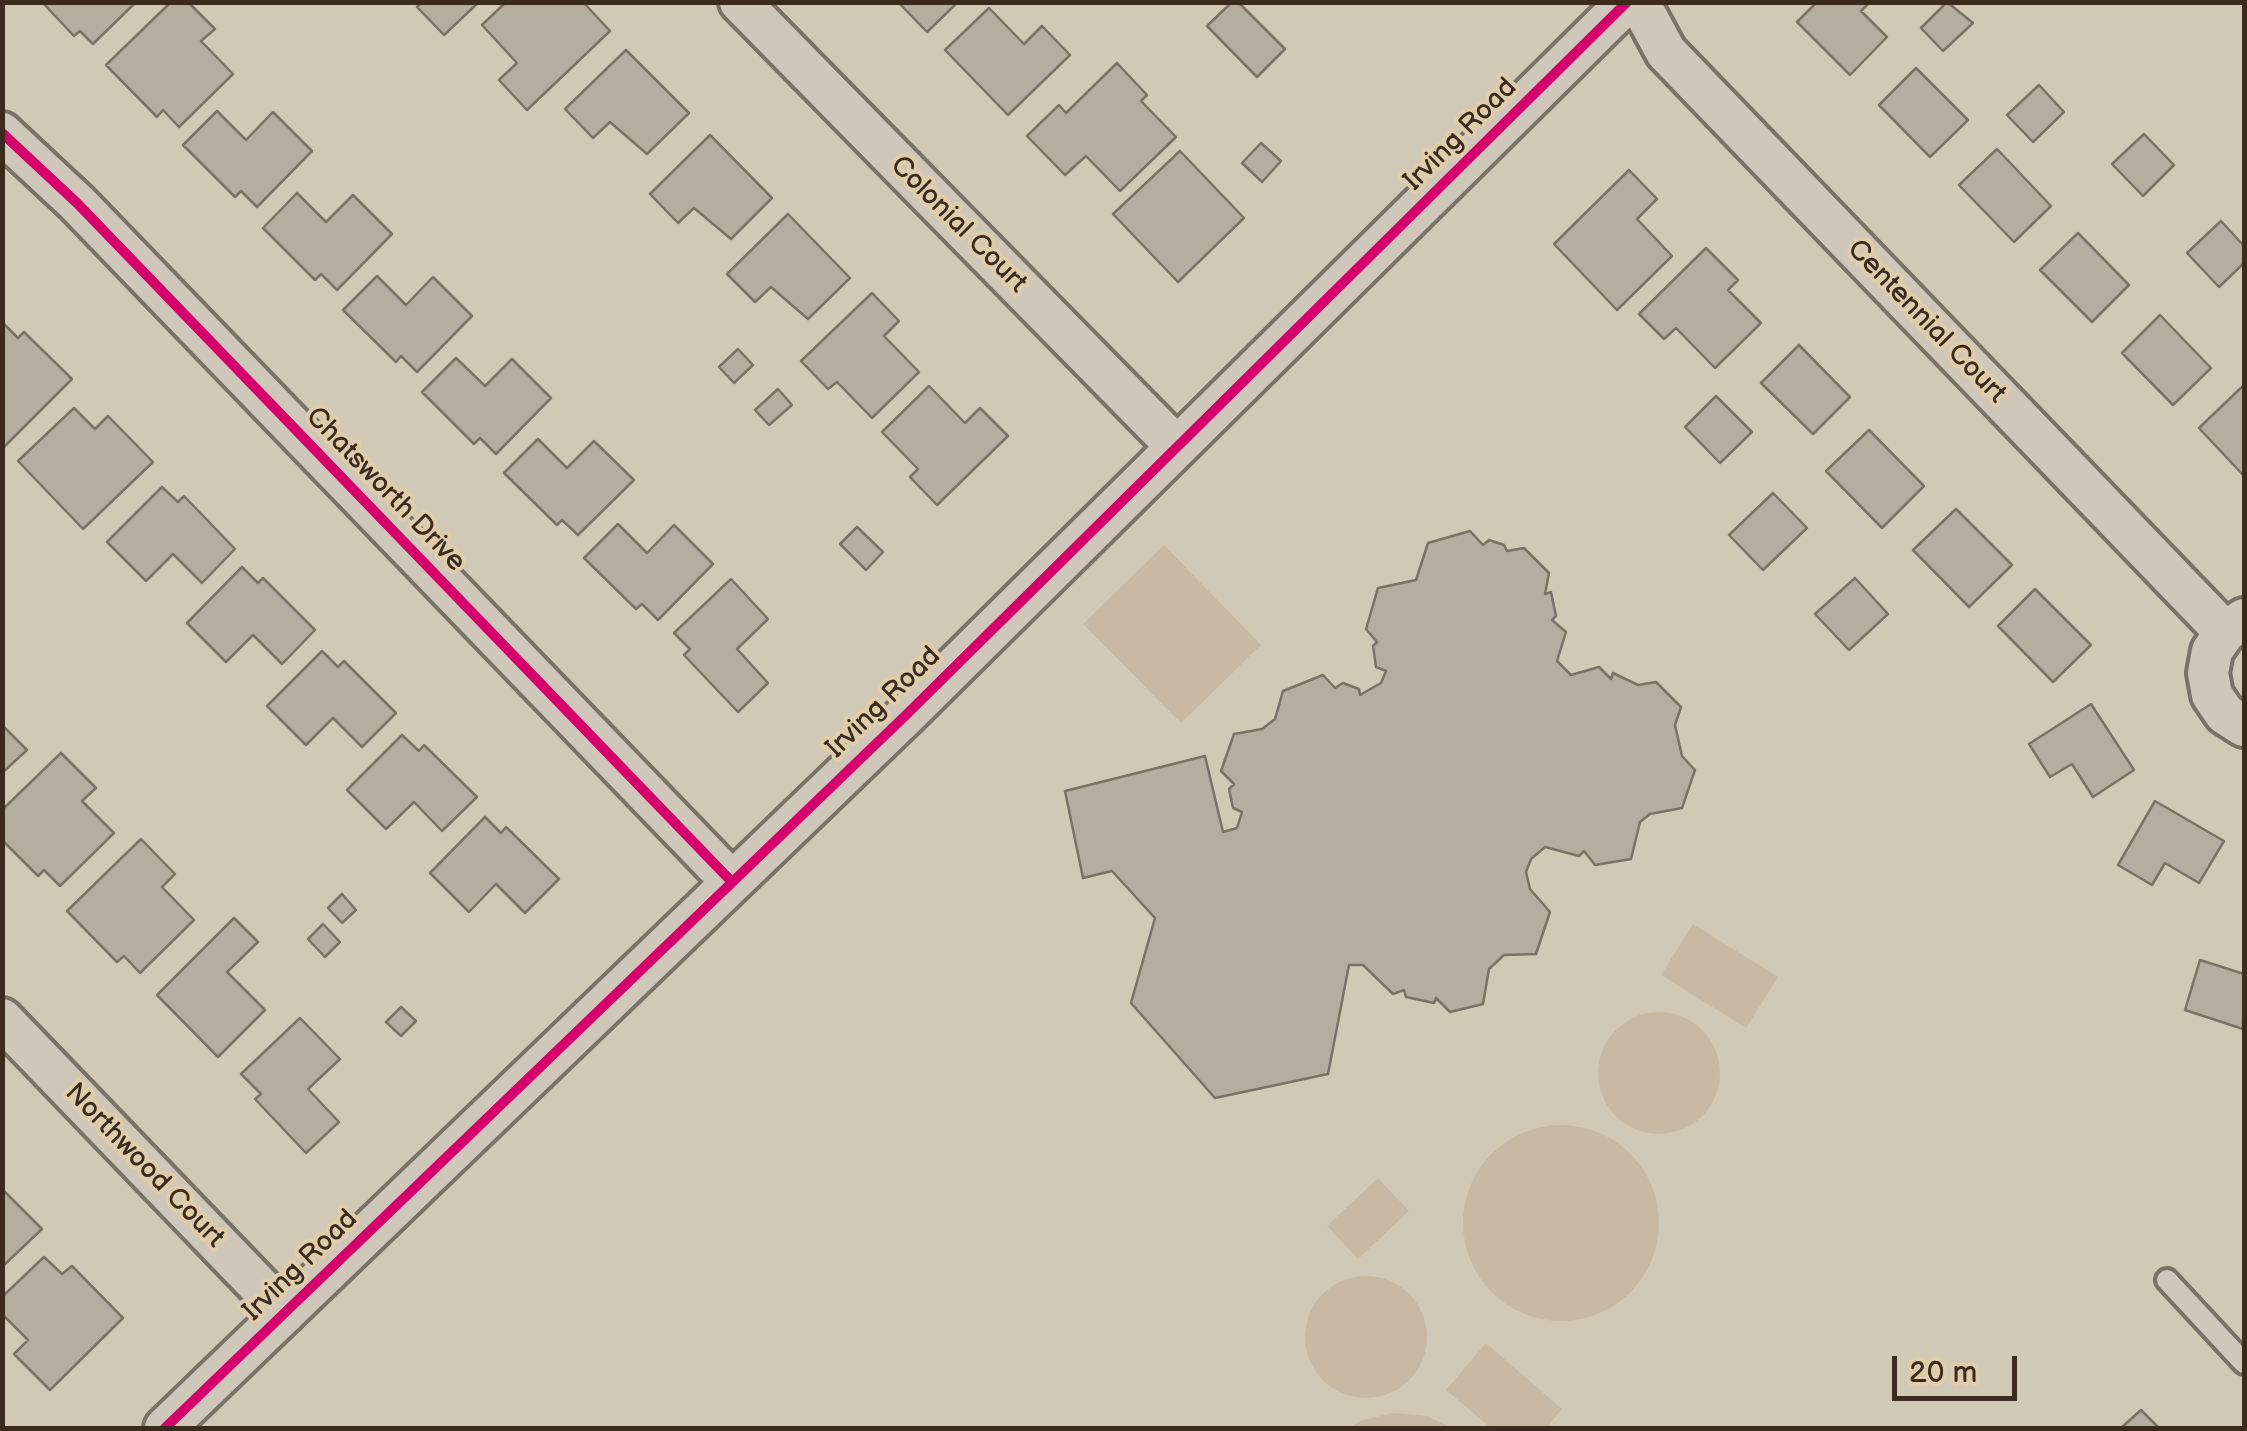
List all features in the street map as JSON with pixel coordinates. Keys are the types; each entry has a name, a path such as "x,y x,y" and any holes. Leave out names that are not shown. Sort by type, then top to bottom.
{"street":[{"name":"Colonial Court","path":"740,2 1177,447"},
{"name":"Irving Road","path":"165,1428 1177,447 1627,2"},
{"name":"Centennial Court","path":"1639,2 1666,52 2235,625 2212,650 2210,684 2225,714 2244,726"},
{"name":"Chatsworth Drive","path":"2,133 76,203 731,881"},
{"name":"Northwood Court","path":"2,1019 285,1313"}],"lane":[{"path":"2167,1280 2244,1363"}],"shaded area":[{"path":"1164,545 1261,645 1181,723 1083,624"},
{"path":"1693,924 1778,977 1746,1028 1661,975"},
{"path":"1659,1012 1682,1017 1702,1030 1715,1050 1720,1073 1715,1096 1702,1116 1682,1129 1659,1134 1636,1129 1616,1116 1603,1096 1598,1073 1603,1050 1616,1030 1636,1017"},
{"path":"1561,1125 1599,1132 1630,1154 1652,1185 1659,1223 1652,1261 1630,1292 1599,1314 1561,1321 1523,1314 1492,1292 1470,1261 1463,1223 1470,1185 1492,1154 1523,1132"},
{"path":"1378,1178 1409,1211 1358,1259 1327,1226"},
{"path":"1366,1276 1389,1281 1409,1294 1422,1314 1427,1337 1422,1360 1409,1380 1389,1393 1366,1398 1343,1393 1323,1380 1310,1360 1305,1337 1310,1314 1323,1294 1343,1281"},
{"path":"1486,1343 1562,1409 1546,1428 1491,1428 1446,1390"},
{"path":"1394,1413 1427,1416 1452,1428 1349,1428 1362,1420"}],"building":[{"path":"42,2 136,2 93,44 80,31 74,36"},
{"path":"171,2 188,2 215,29 201,41 233,74 179,127 163,110 157,117 106,65"},
{"path":"422,2 479,2 444,35 417,7"},
{"path":"506,2 583,2 610,31 527,110 499,80 517,63 482,25"},
{"path":"898,2 958,2 927,32"},
{"path":"1232,2 1238,2 1285,49 1257,77 1207,26"},
{"path":"1817,2 1870,2 1861,11 1887,37 1850,75 1797,22"},
{"path":"1947,2 1973,23 1943,51 1921,28"},
{"path":"989,8 1024,44 1042,26 1070,55 1008,115 945,50"},
{"path":"626,50 689,113 647,154 610,122 593,138 565,109"},
{"path":"1117,63 1147,95 1141,101 1176,137 1120,191 1086,156 1065,175 1027,136 1059,105 1066,113"},
{"path":"1916,68 1968,120 1930,157 1879,105"},
{"path":"2039,85 2064,112 2033,142 2007,115"},
{"path":"217,111 246,140 273,112 312,151 257,207 241,191 235,197 183,145"},
{"path":"2144,134 2174,165 2143,196 2112,164"},
{"path":"710,135 772,198 731,239 694,208 678,223 650,194"},
{"path":"1261,143 1281,161 1262,182 1242,163"},
{"path":"1997,149 2051,206 2014,242 1959,185"},
{"path":"1180,151 1244,218 1178,282 1113,214"},
{"path":"1629,170 1657,199 1637,219 1672,256 1617,310 1554,244"},
{"path":"297,193 326,222 353,195 392,234 337,290 321,274 315,280 263,228"},
{"path":"788,214 850,278 808,319 771,287 755,302 727,274"},
{"path":"2221,221 2244,246 2244,263 2219,287 2187,253"},
{"path":"2078,233 2129,285 2092,322 2040,270"},
{"path":"1706,248 1738,280 1728,290 1761,323 1715,368 1676,328 1664,339 1639,314"},
{"path":"377,276 406,305 433,277 472,316 417,372 401,356 396,362 343,310"},
{"path":"872,293 899,321 884,336 919,372 872,418 837,382 828,389 801,361"},
{"path":"2160,315 2211,368 2173,405 2122,353"},
{"path":"2,322 18,338 24,332 72,379 2,449"},
{"path":"1799,345 1850,397 1813,434 1761,383"},
{"path":"738,349 753,365 734,383 719,367"},
{"path":"456,358 485,386 512,359 551,398 496,454 480,438 474,444 422,392"},
{"path":"2244,385 2244,476 2199,428"},
{"path":"929,386 965,423 980,408 1008,436 937,505 910,477 918,469 882,432"},
{"path":"778,389 792,405 769,425 755,410"},
{"path":"1716,396 1752,432 1720,463 1685,427"},
{"path":"74,408 95,429 108,416 153,462 83,529 18,461"},
{"path":"1869,430 1924,486 1882,528 1826,471"},
{"path":"538,439 567,468 594,441 634,480 578,535 562,520 557,525 504,473"},
{"path":"162,487 178,502 184,496 235,549 202,583 173,554 146,581 107,542"},
{"path":"1773,493 1807,528 1763,570 1729,535"},
{"path":"1956,509 2012,565 1969,607 1913,550"},
{"path":"618,524 647,553 674,525 713,564 658,620 642,604 636,609 584,558"},
{"path":"857,527 883,552 866,570 840,544"},
{"path":"1470,531 1483,545 1489,540 1504,545 1507,551 1524,548 1549,573 1545,594 1551,592 1556,616 1552,620 1566,632 1557,661 1571,675 1599,667 1611,679 1613,673 1638,685 1656,682 1681,707 1675,725 1682,756 1695,770 1682,808 1650,814 1640,822 1631,859 1595,865 1584,851 1579,856 1545,847 1531,859 1526,872 1530,889 1550,912 1536,954 1504,955 1489,969 1483,1004 1450,1012 1436,998 1434,1003 1406,997 1404,990 1393,994 1363,965 1349,965 1328,1074 1215,1098 1131,1003 1155,918 1112,871 1083,878 1065,791 1205,756 1223,832 1237,828 1242,812 1233,808 1229,789 1234,784 1221,771 1234,734 1262,729 1275,719 1283,691 1323,675 1335,688 1343,683 1359,689 1360,695 1381,683 1386,671 1376,667 1373,646 1377,642 1366,629 1378,588 1416,580 1428,543"},
{"path":"242,567 258,583 263,578 315,630 282,664 253,635 226,662 187,623"},
{"path":"1855,578 1888,614 1849,650 1815,614"},
{"path":"731,579 768,619 737,649 768,683 738,712 684,655 690,649 674,633"},
{"path":"2035,589 2091,645 2053,682 1998,626"},
{"path":"322,651 338,667 344,661 396,713 362,747 333,718 306,745 267,706"},
{"path":"2091,704 2134,770 2093,797 2072,764 2050,777 2029,744"},
{"path":"2,725 27,750 2,773"},
{"path":"402,735 419,751 424,745 477,797 442,831 414,802 386,829 347,790"},
{"path":"61,753 96,788 82,801 114,833 60,886 44,870 38,876 2,840 2,810"},
{"path":"2155,801 2224,841 2199,883 2165,863 2152,885 2118,865"},
{"path":"485,817 501,833 506,827 559,879 525,913 496,884 469,912 430,873"},
{"path":"141,839 175,874 162,887 194,920 140,973 124,956 117,962 67,911"},
{"path":"342,894 356,910 342,923 328,908"},
{"path":"234,918 258,942 227,972 265,1010 218,1057 157,995"},
{"path":"323,924 340,942 325,957 308,939"},
{"path":"2200,960 2244,974 2243,1029 2185,1010"},
{"path":"401,1007 416,1021 401,1036 386,1022"},
{"path":"300,1018 340,1059 308,1089 339,1122 306,1153 255,1099 261,1094 241,1074"},
{"path":"2,1189 42,1229 2,1267"},
{"path":"44,1257 62,1274 72,1266 123,1318 50,1390 14,1354 28,1340 2,1314 2,1297"},
{"path":"2141,1410 2159,1428 2121,1428"}],"cycle path":[{"path":"165,1428 906,715 1627,2"},
{"path":"2,133 77,203 731,881"}]}
